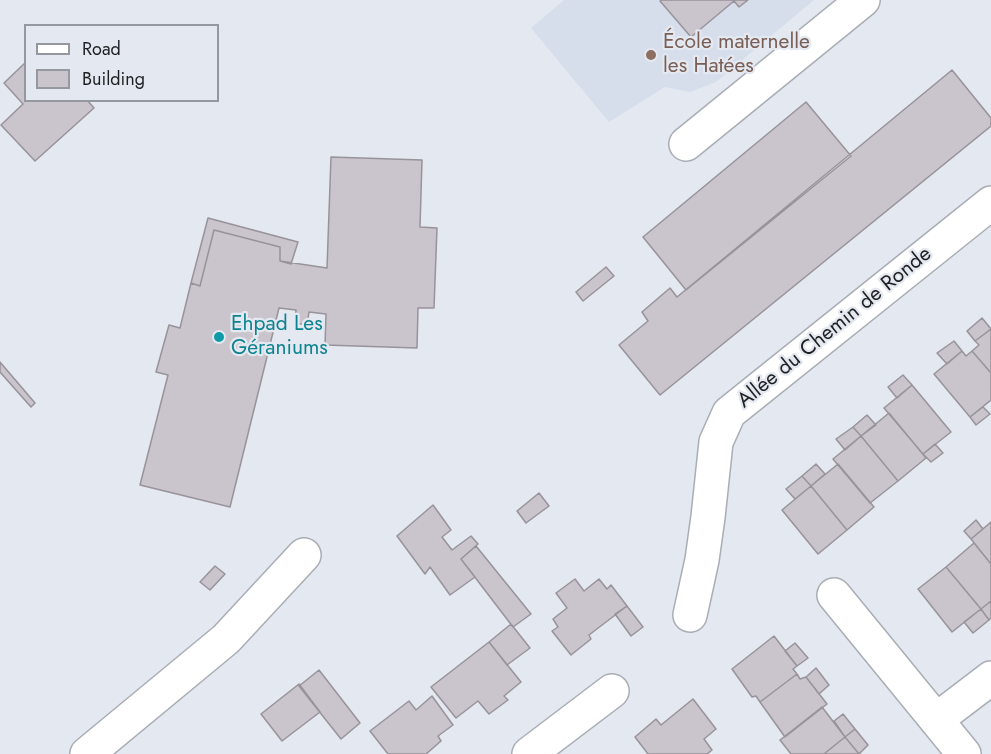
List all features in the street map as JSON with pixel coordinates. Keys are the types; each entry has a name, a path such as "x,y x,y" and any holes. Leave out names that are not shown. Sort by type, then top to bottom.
{"street":[{"path":"686,144 863,0"},
{"name":"Allée du Chemin de Ronde","path":"690,615 702,560 716,442 729,413 991,203"},
{"path":"87,754 226,639 304,555"},
{"path":"834,596 964,754"},
{"path":"936,720 991,678"},
{"path":"529,754 612,691"}],"shaded area":[{"name":"École maternelle les Hatées","path":"564,0 814,0 716,82 690,92 665,87 609,122 531,28"}],"building":[{"path":"748,0 739,7 734,1 691,37 660,1"},
{"path":"24,64 24,102 89,102 94,108 35,161 1,125 23,104 4,83"},
{"path":"952,70 991,118 991,126 660,395 619,345 648,321 642,312 670,288 677,297"},
{"path":"806,102 851,156 686,290 643,237"},
{"name":"Ehpad Les Géraniums","path":"331,157 422,160 420,227 437,228 434,308 418,308 417,348 325,345 326,314 309,312 307,325 295,323 296,310 279,308 230,507 140,485 168,375 156,372 169,325 180,328 191,283 200,286 214,230 280,247 280,261 327,268"},
{"path":"208,218 298,242 291,264 280,261 280,247 214,230 200,286 191,283"},
{"path":"606,267 614,276 583,301 576,292"},
{"path":"982,318 991,329 975,341 967,331"},
{"path":"991,329 991,373 972,351 979,345 975,341"},
{"path":"954,341 962,351 947,364 937,353"},
{"path":"962,351 966,356 972,351 991,373 991,400 970,417 934,374"},
{"path":"0,362 35,403 31,407 0,372"},
{"path":"903,375 912,385 897,398 888,387"},
{"path":"912,385 951,432 923,454 884,408"},
{"path":"983,407 990,414 976,425 970,417"},
{"path":"889,413 926,458 898,481 861,436"},
{"path":"867,415 876,425 861,436 853,427"},
{"path":"853,427 861,436 845,450 836,439"},
{"path":"861,436 898,481 870,503 833,459"},
{"path":"935,444 943,453 931,462 923,454"},
{"path":"816,464 825,474 811,486 802,476"},
{"path":"838,464 874,507 847,530 811,486"},
{"path":"802,476 811,486 795,499 786,489"},
{"path":"811,486 847,530 818,554 782,510"},
{"path":"539,493 549,506 526,523 517,511"},
{"path":"433,505 451,530 442,537 452,550 471,536 478,544 461,559 475,577 450,595 430,567 425,574 397,536"},
{"path":"976,520 983,529 971,539 964,531"},
{"path":"991,522 991,564 971,539"},
{"path":"974,543 991,564 991,601 981,609 946,567"},
{"path":"476,546 531,614 513,627 461,559"},
{"path":"215,566 225,574 210,590 200,582"},
{"path":"946,567 981,609 952,632 918,589"},
{"path":"575,579 584,591 599,579 607,589 611,585 627,606 589,635 591,639 571,655 552,631 558,627 553,619 567,608 556,593"},
{"path":"991,601 991,618 989,620 981,609"},
{"path":"627,606 643,627 631,636 615,614"},
{"path":"981,609 989,620 973,633 964,622"},
{"path":"511,624 530,648 507,665 489,642"},
{"path":"774,636 797,666 793,669 797,674 760,702 756,696 752,697 732,669"},
{"path":"489,642 521,682 504,696 508,700 489,714 478,701 456,718 431,687"},
{"path":"795,643 808,658 797,666 785,651"},
{"path":"816,668 829,685 819,694 806,677"},
{"path":"319,670 360,723 341,739 299,686"},
{"path":"797,674 800,679 806,677 827,704 785,737 760,702"},
{"path":"299,684 320,712 282,741 261,714"},
{"path":"432,696 453,725 438,736 441,741 426,754 388,754 370,731 409,701 416,710"},
{"path":"693,699 716,729 704,739 712,750 707,754 648,754 635,737 656,719 661,725"},
{"path":"822,707 845,737 824,754 791,754 780,740"},
{"path":"843,714 855,729 845,737 834,721"},
{"path":"855,729 868,745 859,754 845,737"},
{"path":"845,737 859,754 824,754"}],"place":[{"name":"École maternelle les Hatées","path":"651,55"},
{"name":"Ehpad Les Géraniums","path":"219,337"}]}
